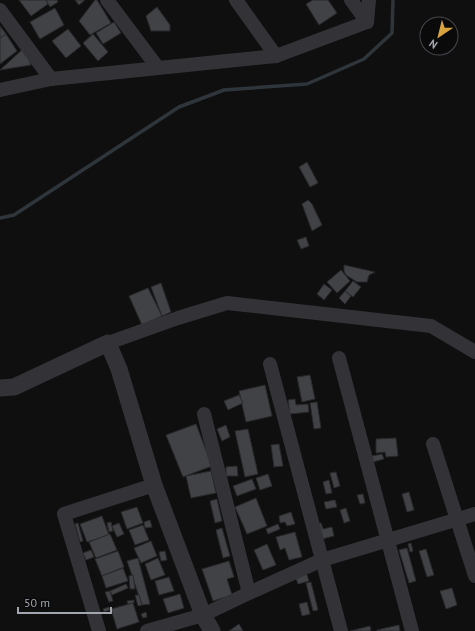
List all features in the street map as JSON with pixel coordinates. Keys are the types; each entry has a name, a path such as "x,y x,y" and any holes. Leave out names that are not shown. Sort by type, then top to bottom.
{"street":[{"path":"106,0 158,68"},
{"path":"236,0 276,56"},
{"path":"351,0 367,22"},
{"path":"367,22 369,0"},
{"path":"0,10 51,79"},
{"path":"0,90 51,79 276,56 367,22"},
{"path":"0,388 14,387 108,343 178,318 227,304 431,326 475,352"},
{"path":"108,343 119,369 154,484 203,615 212,631"},
{"path":"339,358 412,631"},
{"path":"270,364 341,631"},
{"path":"204,414 249,593"},
{"path":"433,444 475,576"},
{"path":"99,631 64,514 154,484"},
{"path":"147,631 203,615 322,560 475,514"}],"building":[{"path":"19,0 46,0 48,4 31,16"},
{"path":"46,0 57,0 58,2 50,7"},
{"path":"75,0 85,0 79,5"},
{"path":"95,0 97,0 111,23 90,35 79,21"},
{"path":"313,0 328,0 337,13 319,25 306,4"},
{"path":"157,7 170,25 170,31 151,31 146,16"},
{"path":"55,8 64,25 40,39 30,22"},
{"path":"114,22 121,33 103,44 96,33"},
{"path":"0,26 6,34 0,38"},
{"path":"68,29 81,46 66,58 52,41"},
{"path":"6,34 17,51 0,64 0,38"},
{"path":"93,34 108,52 98,61 83,43"},
{"path":"24,48 31,65 0,70"},
{"path":"307,162 318,183 310,187 299,167"},
{"path":"308,200 312,204 322,225 312,231 302,204"},
{"path":"306,237 309,246 301,249 297,240"},
{"path":"344,265 375,272 369,275 367,282 357,282 346,275"},
{"path":"341,270 350,281 337,293 327,282"},
{"path":"353,281 361,287 353,297 345,291"},
{"path":"161,283 171,312 162,316 151,287"},
{"path":"324,284 332,290 324,300 317,294"},
{"path":"148,288 162,316 142,325 129,296"},
{"path":"345,291 351,296 345,304 339,298"},
{"path":"310,375 315,399 302,402 297,377"},
{"path":"265,385 272,416 246,422 239,391"},
{"path":"239,395 243,403 228,410 224,401"},
{"path":"295,399 296,405 308,404 309,412 290,414 288,400"},
{"path":"317,402 321,428 314,429 310,403"},
{"path":"196,424 212,466 183,477 166,435"},
{"path":"226,425 230,437 222,441 217,429"},
{"path":"248,429 258,474 245,477 235,431"},
{"path":"396,438 398,456 386,457 385,452 376,453 376,439"},
{"path":"279,444 283,466 274,467 271,445"},
{"path":"382,454 384,459 373,462 372,456"},
{"path":"237,466 238,476 226,476 226,467"},
{"path":"211,471 216,493 191,498 186,476"},
{"path":"336,472 340,486 334,488 330,473"},
{"path":"268,474 272,486 260,490 256,478"},
{"path":"252,479 256,489 237,496 233,486"},
{"path":"329,480 332,493 326,494 323,482"},
{"path":"409,492 414,510 407,512 402,494"},
{"path":"363,494 365,503 360,504 357,495"},
{"path":"256,498 267,526 247,534 235,507"},
{"path":"217,499 222,521 215,523 210,501"},
{"path":"335,500 337,507 326,509 324,502"},
{"path":"137,507 143,523 127,529 121,512"},
{"path":"346,508 350,521 344,523 340,510"},
{"path":"291,512 295,524 287,526 285,522 280,523 279,516"},
{"path":"102,516 109,535 87,542 80,524"},
{"path":"150,520 152,527 145,528 144,522"},
{"path":"111,522 113,531 109,532 107,523"},
{"path":"78,523 83,541 80,542 75,524"},
{"path":"119,523 124,534 117,537 112,526"},
{"path":"321,523 323,529 332,527 334,536 318,540 314,525"},
{"path":"278,524 280,529 268,534 266,529"},
{"path":"143,525 149,540 135,545 129,530"},
{"path":"222,528 230,556 223,558 216,530"},
{"path":"295,532 302,557 289,560 285,548 280,550 276,537"},
{"path":"110,534 117,550 96,558 89,542"},
{"path":"151,541 157,556 141,563 134,548"},
{"path":"411,543 413,551 410,552 408,544"},
{"path":"267,544 276,565 263,570 254,550"},
{"path":"407,548 416,581 409,583 399,550"},
{"path":"426,549 434,575 427,577 419,551"},
{"path":"91,550 94,557 86,560 83,553"},
{"path":"118,551 124,567 102,576 95,559"},
{"path":"165,551 167,560 161,561 159,552"},
{"path":"138,558 150,604 142,605 127,561"},
{"path":"158,558 165,575 151,580 145,564"},
{"path":"229,561 234,577 227,579 232,595 213,601 202,569"},
{"path":"123,568 128,581 106,588 102,576"},
{"path":"306,572 309,581 298,584 295,576"},
{"path":"133,575 135,589 130,589 129,576"},
{"path":"169,577 174,591 159,595 155,581"},
{"path":"311,582 318,610 313,611 306,583"},
{"path":"126,584 128,588 112,595 110,591"},
{"path":"452,588 457,605 446,609 440,591"},
{"path":"110,591 113,601 109,602 105,592"},
{"path":"180,594 184,608 168,613 163,599"},
{"path":"135,595 139,595 142,605 138,606"},
{"path":"134,600 134,603 128,604 127,601"},
{"path":"307,602 310,614 302,616 299,604"},
{"path":"133,603 139,622 117,629 111,609"},
{"path":"109,607 110,610 104,612 103,609"},
{"path":"146,612 147,617 143,618 141,614"},
{"path":"239,624 243,631 229,631"},
{"path":"399,625 400,631 377,631 377,630"},
{"path":"370,626 371,631 350,631"}],"waterway":[{"path":"0,218 14,215 179,107 224,90 307,84 364,59 392,33 393,0"}]}
